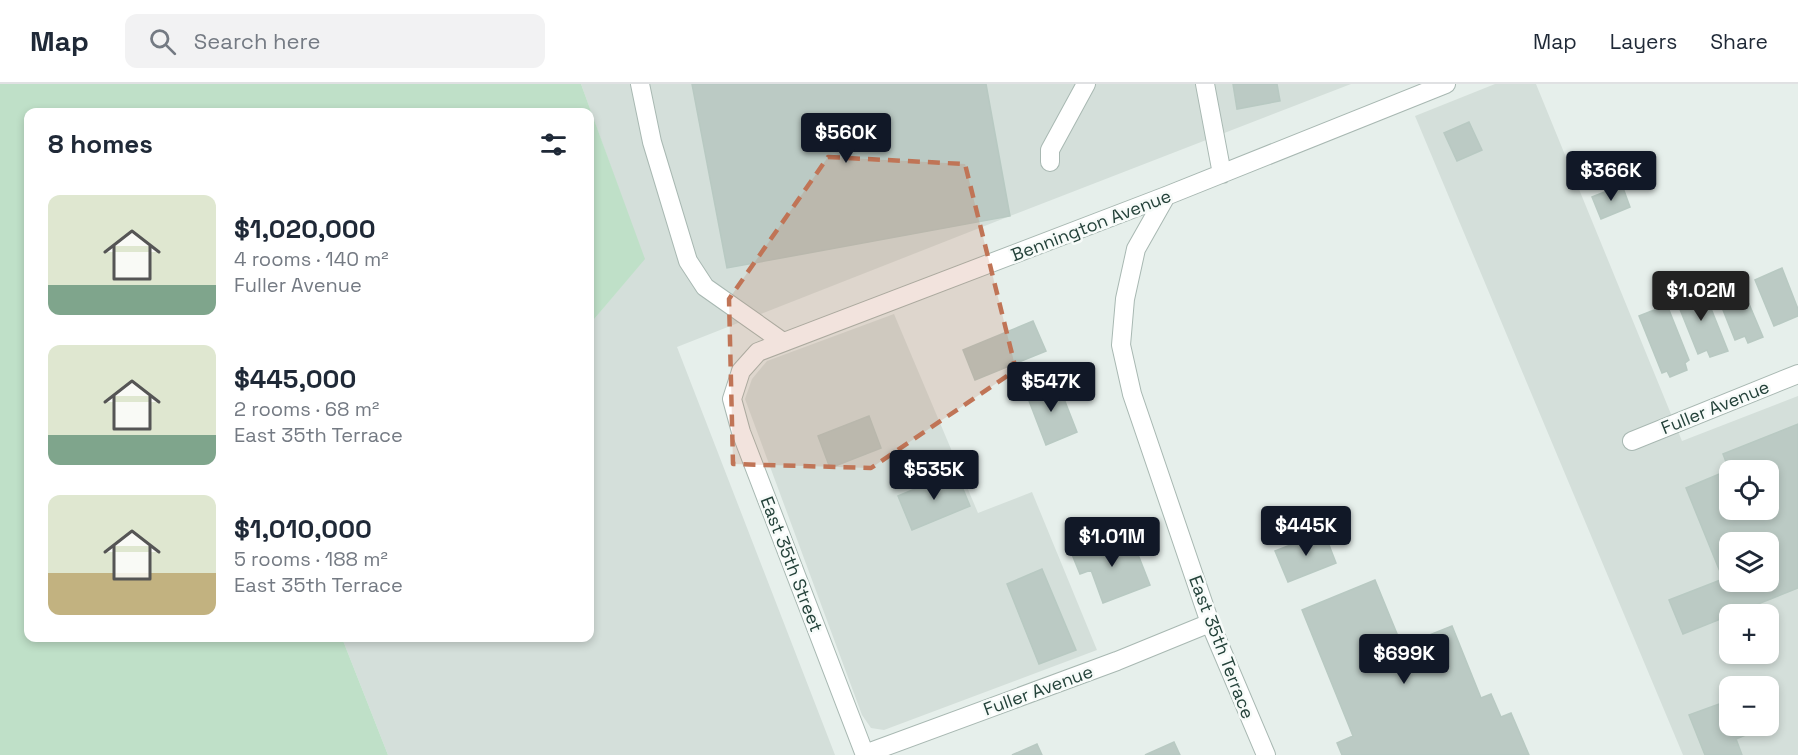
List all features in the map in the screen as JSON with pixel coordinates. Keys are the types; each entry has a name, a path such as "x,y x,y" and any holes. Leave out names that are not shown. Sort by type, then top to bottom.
{"street":[{"path":"640,84 652,142 688,261 705,287 783,342"},
{"path":"1050,162 1050,150 1086,84"},
{"path":"1205,84 1222,174"},
{"name":"Bennington Avenue","path":"741,371 758,352 1166,196 1446,84"},
{"name":"East 35th Terrace","path":"1166,196 1136,249 1125,299 1121,345 1132,394 1210,623 1266,755"},
{"name":"East 35th Street","path":"741,371 732,399 741,432 865,755"},
{"name":"Fuller Avenue","path":"1632,441 1798,374"},
{"name":"Fuller Avenue","path":"865,755 1117,661 1210,623"}],"highlighted area":[{"path":"828,157 965,164 1016,370 871,468 733,464 729,299"}],"shaded area":[{"path":"581,84 1351,84 677,347 835,755 388,755 344,642 594,642 594,319 644,259 594,120 594,108 590,108"},
{"path":"1495,84 1536,84 1682,441 1798,396 1798,755 1683,755 1415,116"},
{"path":"894,314 978,513 1032,492 1097,650 884,730 871,728 862,715 745,399 752,379 767,361"}],"green space":[{"path":"0,84 581,84 590,108 24,108 24,642 344,642 388,755 0,755"},
{"path":"594,120 645,259 594,319"}],"building":[{"path":"692,84 986,84 1010,216 727,268"},
{"path":"1233,84 1277,84 1280,101 1237,109"},
{"path":"1469,122 1482,150 1457,161 1444,133"},
{"path":"1622,185 1630,207 1601,219 1592,197"},
{"path":"1782,268 1798,309 1798,316 1774,326 1755,280"},
{"path":"1702,286 1728,351 1710,357 1707,350 1698,354 1675,297"},
{"path":"1738,292 1744,306 1749,304 1763,337 1748,343 1745,336 1735,340 1719,300"},
{"path":"1667,305 1689,360 1685,363 1687,370 1670,377 1667,371 1662,373 1639,316"},
{"path":"1033,321 1046,351 975,380 963,350"},
{"path":"1057,381 1077,432 1046,445 1026,393"},
{"path":"869,416 881,448 830,468 818,436"},
{"path":"1798,424 1798,588 1758,604 1719,604 1719,620 1683,634 1669,600 1719,581 1719,592 1779,592 1779,532 1719,532 1719,569 1686,488 1719,474 1719,520 1779,520 1779,460 1725,460 1723,454"},
{"path":"956,472 970,506 912,530 898,496"},
{"path":"1324,532 1336,563 1288,582 1275,551"},
{"path":"1118,534 1126,556 1137,552 1150,585 1103,603 1091,570 1080,574 1071,552"},
{"path":"1042,569 1076,650 1039,664 1007,584"},
{"path":"1375,580 1402,646 1452,626 1481,698 1491,694 1501,717 1511,713 1529,755 1342,755 1337,743 1353,736 1302,610"},
{"path":"1719,704 1719,736 1743,736 1736,739 1742,755 1705,755 1689,715"},
{"path":"1174,742 1180,755 1145,755"},
{"path":"1037,744 1042,755 1012,755"}]}
